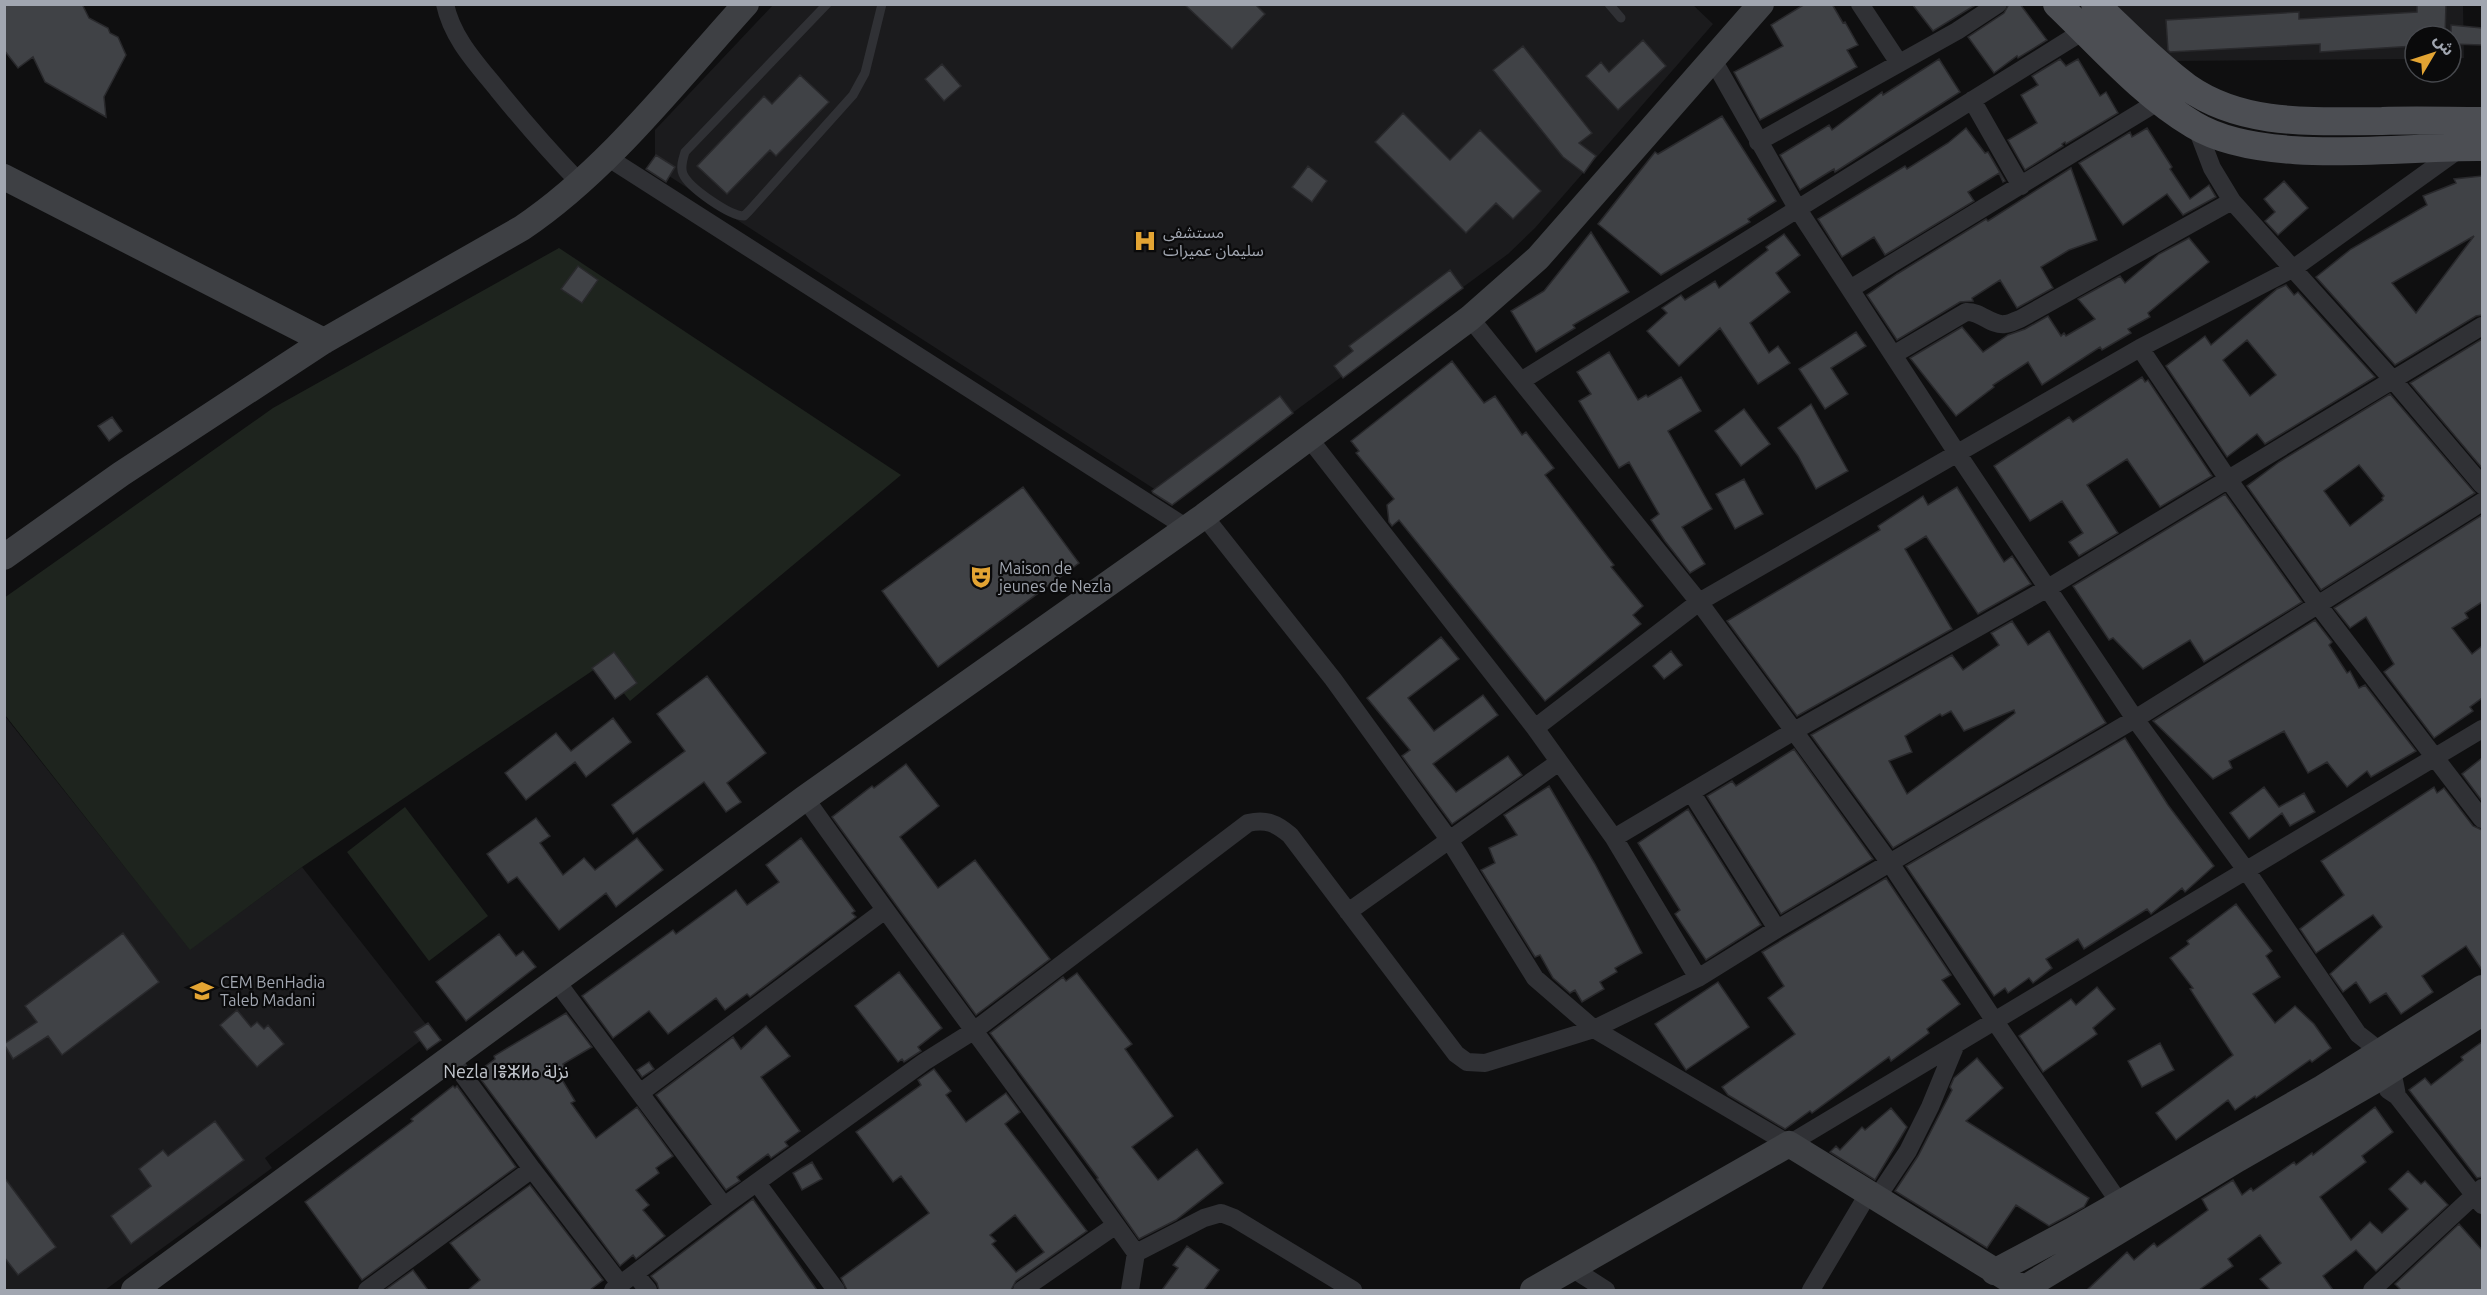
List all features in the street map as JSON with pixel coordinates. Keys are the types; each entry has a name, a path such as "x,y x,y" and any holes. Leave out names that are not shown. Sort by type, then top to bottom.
{"main road":[{"path":"2057,4 2090,17 2188,87 2218,104 2242,112 2277,120 2312,122 2482,121"},
{"path":"2090,17 2158,101 2196,126 2233,141 2304,151 2473,147"}],"street":[{"path":"445,4 447,14 464,47 538,140 580,183"},
{"path":"4,557 122,474 324,341 522,228 553,207 607,157 746,4"},
{"path":"134,1290 805,798 1196,522 1308,436 1470,318 1538,258 1761,4"},
{"path":"1860,4 1899,63"},
{"path":"1758,142 1957,31 1998,4"},
{"path":"1521,381 1972,100 2090,17"},
{"path":"1712,58 1797,208 2135,719 2246,870 2358,1034 2397,1096 2480,1196 2372,1290"},
{"path":"1972,100 2021,186"},
{"path":"1850,289 2158,101"},
{"path":"2196,126 2212,168 2232,201 2393,380 2482,485"},
{"path":"1535,728 1699,602 2140,348 2294,268 2473,147"},
{"path":"607,157 1196,522 1333,679 1449,838 1535,978 1594,1029 1789,1144 2024,1290 2248,1153 2377,1066 2482,988"},
{"path":"4,177 324,341"},
{"path":"1893,355 1966,312 1979,313 1987,319 2005,324 2020,319 2232,201"},
{"path":"1470,318 1699,602 1794,731 1890,863 2119,1202"},
{"path":"1614,838 1794,731 2048,588 2482,326"},
{"path":"2140,348 2228,479 2318,605 2482,819"},
{"path":"1308,436 1535,728 1614,838 1698,978"},
{"path":"623,1283 724,1206 924,1062 975,1030 1248,823 1262,820 1276,824 1290,835 1456,1054 1467,1062 1485,1063 1594,1029 1698,978 1777,929 2135,719 2482,502"},
{"path":"1533,1290 1789,1144 2482,729"},
{"path":"1348,912 1559,762"},
{"path":"1691,792 1777,929"},
{"path":"805,798 1136,1253 1130,1290"},
{"path":"640,1093 885,910"},
{"path":"557,982 724,1206"},
{"path":"1994,1272 2071,1231 2119,1202 2482,1013"},
{"path":"1811,1290 1872,1196 1908,1151 1930,1107 1956,1044"},
{"path":"450,1057 532,1169 623,1283 648,1290"},
{"path":"367,1290 532,1169"},
{"path":"757,1183 836,1290"},
{"path":"1136,1253 1204,1218 1221,1213 1234,1218 1353,1290"},
{"path":"1022,1290 1116,1225"},
{"path":"1573,1269 1606,1290"}],"lane":[{"path":"827,4 685,152 682,162 683,174 687,180 701,194 736,216 744,216 749,211 853,95 865,73 882,4"},
{"path":"1609,4 1621,18"}],"shaded area":[{"name":"مستشفى سليمان عميرات","path":"1692,4 1713,24 1535,228 1508,254 1173,501 655,167 655,130 773,5"},
{"path":"2113,5 2463,5 2464,58 2463,24 2403,24 2403,59 2172,61"},
{"path":"559,248 901,475 630,701 601,665 302,867 190,950 5,715 4,598 273,408"},
{"name":"CEM BenHadia Taleb Madani","path":"4,715 190,949 302,867 432,1032 265,1158 272,1168 105,1290 5,1290"},
{"path":"405,807 488,916 429,961 347,852"}],"building":[{"path":"4,4 82,4 89,18 108,28 110,33 118,37 126,55 104,97 106,117 45,82 33,57 18,68 4,50"},
{"path":"1184,4 1255,4 1265,14 1232,49"},
{"path":"1805,4 1832,4 1858,45 1847,50 1857,67 1760,120 1734,72 1783,46 1771,25"},
{"path":"1912,4 1977,4 1933,31"},
{"path":"2009,4 2020,4 2047,40 2018,58 2017,56 1994,73 1968,37 2004,13"},
{"path":"2417,4 2446,4 2445,24 2403,24 2403,47 2320,52 2320,44 2170,52 2168,50 2166,20 2299,12 2299,19 2417,12"},
{"path":"2463,26 2482,28 2482,45 2463,44"},
{"path":"1643,40 1666,66 1618,110 1586,76 1601,62 1609,72"},
{"path":"1523,46 1592,133 1579,143 1596,156 1584,173 1563,157 1493,70"},
{"path":"1939,59 1960,92 1835,172 1834,169 1800,190 1780,155 1829,125 1832,130 1882,92 1883,95"},
{"path":"2060,59 2066,66 2078,59 2100,96 2106,92 2118,113 2066,144 2065,142 2063,146 2025,170 2008,140 2037,123 2021,95 2038,85 2032,76"},
{"path":"942,64 961,86 944,101 925,79"},
{"path":"800,75 829,102 776,156 770,150 727,194 697,166 764,96 772,104"},
{"path":"1403,113 1450,160 1480,130 1541,191 1513,219 1496,203 1466,233 1375,142"},
{"path":"1722,116 1776,201 1748,219 1750,222 1661,275 1598,224 1655,152 1658,154"},
{"path":"1966,128 1985,153 1988,152 2005,181 2003,182 1999,173 1968,192 1974,201 1885,255 1874,237 1842,257 1818,219 1905,166 1907,169 1948,143"},
{"path":"2147,128 2190,199 2209,185 2216,197 2183,215 2167,194 2123,225 2079,163 2130,132 2132,137"},
{"path":"656,155 675,167 666,182 646,169"},
{"path":"1308,166 1327,181 1312,202 1292,187"},
{"path":"2071,168 2097,240 2069,250 2041,267 2053,288 2017,308 2000,280 1972,298 1973,301 1960,302 1897,340 1867,295 1897,274 1986,219 1988,221"},
{"path":"2482,176 2482,315 2476,316 2395,365 2316,277 2351,249 2427,205 2423,196 2456,183 2454,179","holes":["2474,236 2416,313 2392,283"]},
{"path":"2284,181 2308,208 2278,235 2265,221 2275,212 2264,199"},
{"path":"1591,232 1629,292 1573,325 1575,328 1536,352 1511,311 1544,291"},
{"path":"1784,234 1800,255 1776,273 1790,292 1750,323 1769,353 1778,346 1790,363 1758,384 1720,328 1679,366 1647,331 1667,313 1662,308 1681,295 1685,300 1715,281 1719,288 1768,250 1766,247"},
{"path":"2189,238 2209,262 2148,313 2150,317 2128,329 2131,333 2102,350 2100,347 2042,385 2028,362 1993,385 1994,387 1956,416 1910,358 1962,327 1983,352 2008,335 2025,329 2048,316 2061,336 2064,333 2066,336 2095,319 2078,299 2120,276 2125,283 2159,254"},
{"path":"578,266 598,280 582,303 561,289"},
{"path":"1450,270 1463,288 1343,378 1334,366 1353,351 1349,346"},
{"path":"2286,285 2294,295 2298,292 2375,377 2265,444 2257,434 2227,457 2166,366 2205,336 2211,345 2277,289","holes":["2247,340 2276,375 2250,396 2223,360"]},
{"path":"1856,332 1866,346 1831,368 1848,394 1825,409 1799,369"},
{"path":"2482,339 2482,468 2410,383"},
{"path":"1609,352 1638,400 1646,395 1648,397 1681,377 1701,411 1668,431 1712,509 1682,527 1705,564 1690,573 1651,520 1659,514 1629,462 1619,468 1579,401 1591,394 1577,372"},
{"path":"1452,361 1484,403 1495,396 1522,435 1526,432 1554,468 1545,475 1614,565 1611,567 1643,606 1633,615 1641,624 1545,701 1399,520 1392,526 1389,522 1387,505 1394,499 1356,453 1359,451 1351,441"},
{"path":"2142,377 2145,382 2148,380 2212,476 2160,507 2127,459 2087,485 2118,533 2079,556 2069,542 2083,533 2062,501 2030,521 1994,466 2069,417 2073,422"},
{"path":"2390,394 2475,493 2321,590 2247,486 2279,462","holes":["2359,465 2384,496 2383,500 2350,526 2324,491"]},
{"path":"1280,396 1293,413 1223,467 1172,505 1153,493 1152,491"},
{"path":"1811,404 1848,471 1816,489 1798,456 1778,428"},
{"path":"1744,409 1770,444 1741,466 1715,431"},
{"path":"112,417 122,431 109,441 98,426"},
{"path":"1744,479 1763,514 1735,529 1716,494"},
{"name":"Maison de jeunes de Nezla","path":"1023,487 1079,563 938,667 882,591"},
{"path":"1957,487 2004,562 2012,556 2031,584 1978,614 1926,536 1905,549 1952,629 1797,716 1727,621 1880,530 1878,526 1923,496 1928,505"},
{"path":"2225,494 2302,602 2204,662 2190,640 2143,669 2113,638 2109,640 2073,586"},
{"path":"2482,515 2482,602 2465,613 2468,618 2452,628 2472,654 2482,646 2482,698 2470,707 2473,711 2434,738 2384,672 2394,664 2366,617 2350,628 2334,608"},
{"path":"2315,620 2332,642 2329,645 2347,673 2350,671 2359,688 2365,685 2416,751 2371,777 2367,771 2347,787 2327,762 2308,773 2284,731 2229,761 2232,768 2213,779 2153,721"},
{"path":"2012,621 2028,645 2049,631 2106,723 1893,848 1811,735 1952,655 1963,670 1999,645 1991,633","holes":["2014,710 2015,713 1907,794 1889,761 1912,752 1905,736 1940,714 1942,716 1951,711 1964,731"]},
{"path":"1441,637 1459,659 1408,698 1434,731 1483,695 1498,715 1433,764 1456,792 1508,756 1522,775 1452,824 1402,756 1410,750 1367,698"},
{"path":"1671,651 1682,665 1664,679 1653,666"},
{"path":"614,652 637,683 615,699 592,668"},
{"path":"707,676 766,753 727,783 741,802 726,812 704,782 633,834 612,805 685,751 657,714"},
{"path":"613,718 631,742 586,777 575,762 526,800 505,773 556,733 571,751"},
{"path":"2125,738 2168,805 2214,866 2185,892 2182,888 2151,914 2147,909 2084,949 2078,939 2046,959 2052,968 2033,983 2029,978 2008,993 2005,988 1994,996 1906,866"},
{"path":"1794,749 1873,859 1781,914 1707,796 1732,781 1736,786"},
{"path":"2482,758 2482,801 2462,774"},
{"path":"906,764 939,806 900,837 938,888 975,860 1050,959 976,1015 832,817 872,786 874,788"},
{"path":"1549,786 1595,864 1642,953 1615,968 1617,972 1600,982 1604,989 1582,1002 1575,990 1570,993 1553,978 1540,955 1535,957 1481,870 1495,863 1489,848 1517,835 1504,815"},
{"path":"2264,787 2279,807 2304,793 2315,812 2290,826 2282,813 2249,839 2230,813"},
{"path":"2434,787 2437,793 2444,788 2473,826 2482,830 2482,970 2466,946 2422,976 2433,992 2401,1014 2386,993 2370,1003 2356,982 2343,992 2330,974 2382,927 2373,915 2316,953 2300,929 2344,895 2321,861"},
{"path":"1688,809 1761,925 1706,960 1675,914 1680,910 1638,843"},
{"path":"536,818 550,836 540,843 563,875 584,858 595,870 637,838 663,870 616,907 606,893 559,930 517,877 508,883 487,854"},
{"path":"801,838 855,911 852,913 856,917 750,997 747,994 725,1010 716,998 668,1034 649,1011 613,1038 582,996 673,930 676,934 736,890 747,905 779,882 766,865"},
{"path":"1886,878 1951,975 1942,980 1960,1004 1927,1029 1929,1033 1891,1061 1889,1057 1812,1113 1810,1111 1785,1129 1728,1095 1722,1087 1795,1034 1768,998 1784,986 1762,952"},
{"path":"2236,904 2272,951 2266,956 2280,977 2253,994 2275,1023 2295,1006 2314,1024 2331,1048 2235,1110 2228,1100 2176,1140 2156,1113 2233,1055 2190,989 2193,988 2170,958 2189,944 2187,941"},
{"path":"123,933 159,982 62,1055 48,1036 13,1059 4,1044 37,1022 25,1006"},
{"path":"499,934 516,956 523,951 536,967 466,1021 436,982"},
{"path":"899,972 942,1028 918,1047 921,1051 904,1062 902,1059 898,1062 855,1006"},
{"path":"1077,973 1132,1044 1125,1049 1173,1116 1132,1147 1158,1180 1197,1149 1223,1183 1176,1220 1139,1239 1098,1178 990,1033 1063,977 1066,981"},
{"path":"1718,982 1749,1027 1686,1070 1655,1024"},
{"path":"2097,987 2115,1009 2093,1028 2097,1034 2043,1072 2019,1036 2071,999 2076,1005"},
{"path":"237,1010 251,1027 257,1022 264,1029 268,1025 284,1044 257,1067 220,1025"},
{"path":"566,1013 592,1047 563,1064 565,1068 558,1073 575,1101 571,1103 596,1138 637,1107 673,1156 656,1168 659,1173 636,1190 649,1205 643,1210 665,1236 636,1259 633,1255 620,1266 476,1073 495,1059 494,1056"},
{"path":"428,1023 441,1040 427,1050 414,1032"},
{"path":"766,1026 790,1056 761,1077 800,1131 785,1142 788,1146 771,1158 768,1154 737,1177 740,1181 726,1190 656,1095 733,1037 741,1049"},
{"path":"2482,1042 2482,1177 2477,1178 2409,1090 2425,1078 2431,1085 2463,1060 2461,1057"},
{"path":"2160,1043 2174,1070 2142,1087 2128,1061"},
{"path":"1977,1058 2003,1088 1966,1121 2089,1198 2084,1207 2049,1226 2016,1205 1987,1248 1895,1191 1918,1156 1952,1090 1950,1087 1954,1078"},
{"path":"649,1062 654,1069 642,1077 637,1070"},
{"path":"934,1069 951,1091 946,1095 966,1122 1006,1093 1020,1112 1005,1124 1087,1231 1016,1281 1011,1290 847,1290 841,1278 929,1213 901,1176 893,1182 856,1132 921,1085 918,1080","holes":["1015,1215 1044,1252 1016,1272 992,1244 996,1241 990,1235"]},
{"path":"453,1086 455,1088 457,1086 516,1167 362,1280 305,1202 413,1121 411,1119"},
{"path":"2375,1107 2393,1132 2362,1156 2366,1162 2320,1197 2351,1240 2370,1222 2382,1233 2408,1209 2389,1189 2408,1171 2421,1184 2425,1181 2448,1205 2376,1271 2356,1250 2323,1276 2333,1290 2270,1290 2260,1279 2281,1263 2260,1235 2228,1259 2233,1266 2199,1290 2087,1290 2127,1252 2134,1260 2154,1243 2157,1247 2208,1210 2202,1199 2233,1180 2242,1195 2251,1188 2253,1191 2294,1162 2296,1165 2312,1153 2313,1155"},
{"path":"1891,1108 1907,1127 1875,1180 1830,1152 1836,1146 1840,1150 1862,1127 1865,1130"},
{"path":"215,1121 244,1160 131,1244 111,1216 151,1186 139,1169 163,1150 168,1156"},
{"path":"812,1162 822,1179 802,1190 793,1173"},
{"path":"4,1177 56,1247 18,1275 4,1257"},
{"path":"530,1185 603,1280 590,1290 468,1290 480,1280 450,1243"},
{"path":"753,1199 817,1290 659,1290 651,1276"},
{"path":"2459,1224 2482,1250 2482,1290 2401,1290 2395,1284"},
{"path":"1187,1246 1219,1270 1204,1290 1162,1290 1178,1268 1173,1265"},
{"path":"413,1270 428,1290 385,1290"}],"place":[{"name":"مستشفى سليمان عميرات","path":"1145,241"},
{"name":"Maison de jeunes de Nezla","path":"981,577"},
{"name":"CEM BenHadia Taleb Madani","path":"202,991"}],"district":[{"name":"Nezla ⵏⴻⵣⵍⴰ نزلة","path":"506,1071"}]}
